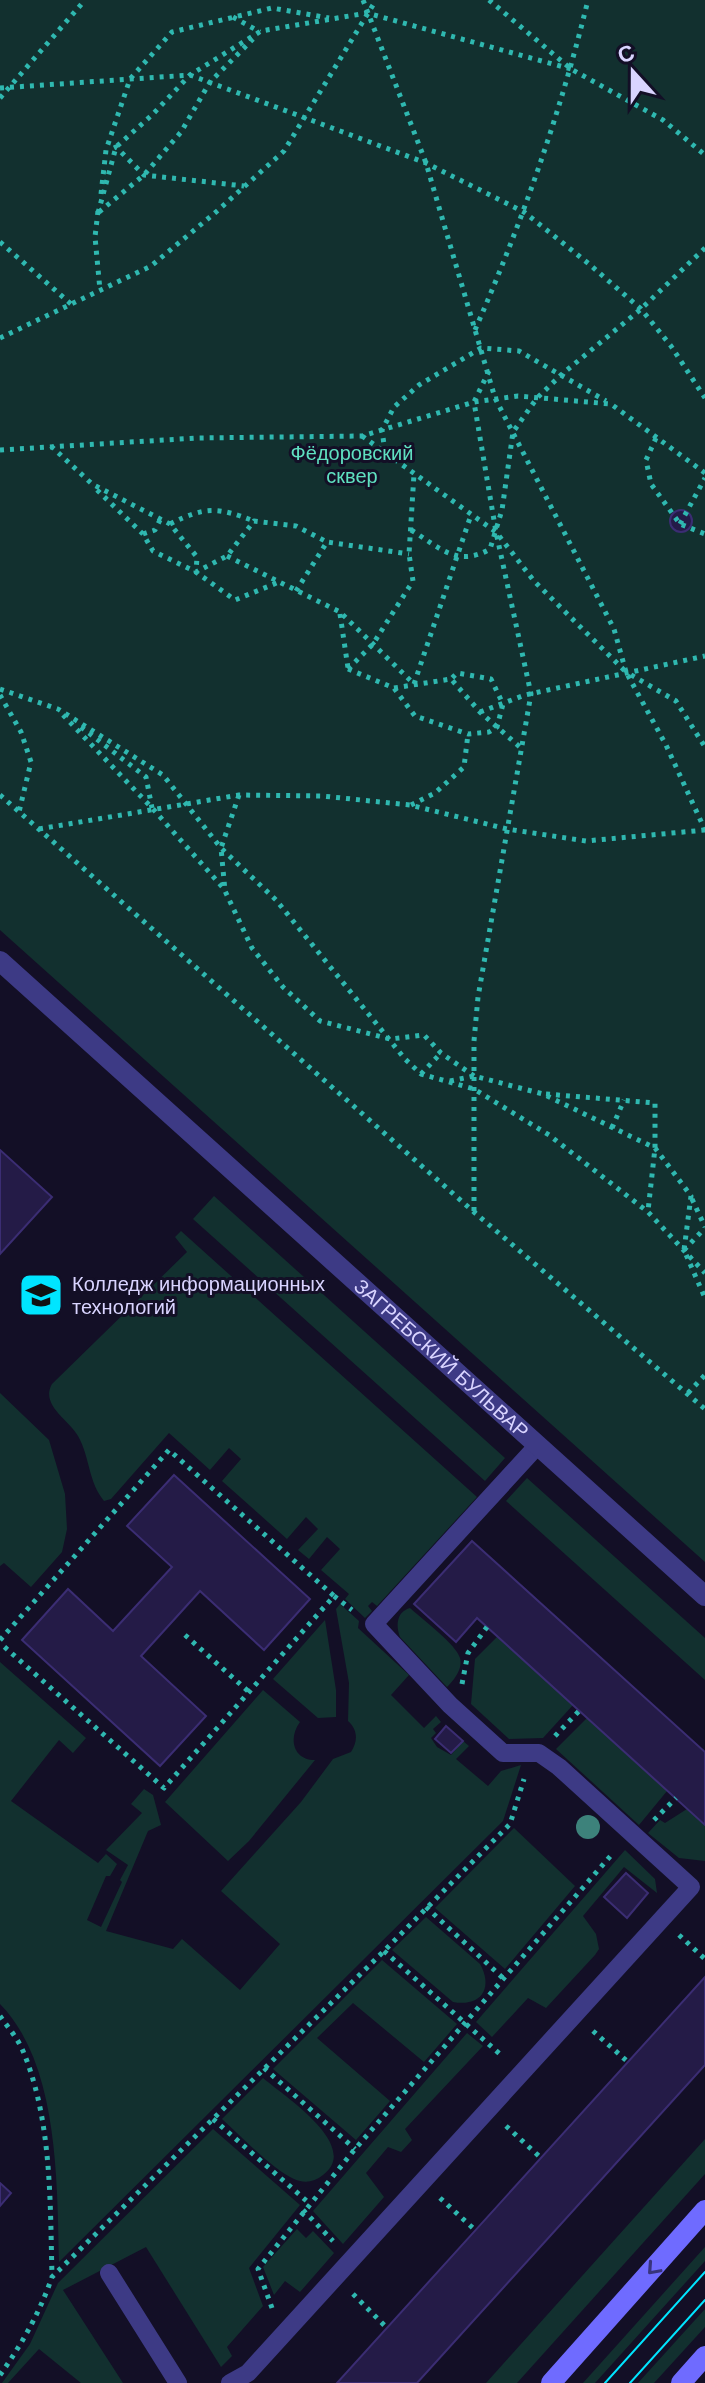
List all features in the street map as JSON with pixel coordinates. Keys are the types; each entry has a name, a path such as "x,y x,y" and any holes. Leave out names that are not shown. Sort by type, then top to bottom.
{"street":[{"name":"ЗАГРЕБСКИЙ БУЛЬВАР","path":"0,961 705,1596"},
{"path":"551,2383 705,2210"},
{"path":"681,2383 705,2356"}],"lane":[{"path":"230,2383 248,2373 698,1882 539,1753 503,1753 450,1705 374,1624 538,1445"},
{"path":"109,2273 178,2383"}],"path":[{"path":"0,98 85,0"},
{"path":"39,829 239,795 322,796 410,805 507,829 586,841 705,830 666,745 626,672 614,629 495,398 426,163 363,0"},
{"path":"0,338 151,266 284,151 376,0"},
{"path":"489,0 571,69 663,120 705,155"},
{"path":"475,330 524,212 571,69 588,0"},
{"path":"100,290 95,237 106,150 130,79 172,32 272,8 333,18"},
{"path":"106,150 116,147 152,115 190,75 261,31 333,18 367,13 571,69"},
{"path":"233,17 261,31"},
{"path":"98,213 144,175 181,132 210,82 261,31"},
{"path":"0,88 190,75 426,163 524,212 641,309 671,346 705,398"},
{"path":"116,147 144,175 245,186"},
{"path":"98,213 116,147"},
{"path":"0,242 71,304"},
{"path":"411,530 457,558 478,556 490,549 502,510 513,432 537,398 641,309 705,248"},
{"path":"385,452 382,430 394,407 419,385 481,348 519,351 611,404 705,476 680,524"},
{"path":"474,1212 474,1076 478,997 531,694 496,532 474,402 489,371"},
{"path":"0,450 197,438 362,436 495,398 611,404"},
{"path":"362,436 496,532 534,581 626,672 676,701 705,747"},
{"path":"656,438 646,460 651,484 680,524 705,534"},
{"path":"51,446 143,534 153,551 196,572 235,600 279,582"},
{"path":"348,669 373,644 413,581 409,554 414,474"},
{"path":"92,484 170,524 197,557 196,572"},
{"path":"127,518 135,507"},
{"path":"170,524 196,511 225,511 254,521 296,526 327,542 409,554"},
{"path":"414,684 471,515"},
{"path":"143,534 155,530 160,520"},
{"path":"196,572 227,556 254,521"},
{"path":"296,591 327,542"},
{"path":"227,556 340,612 414,684"},
{"path":"340,612 348,669"},
{"path":"480,712 531,694 705,656"},
{"path":"348,669 394,688 415,716 468,734 489,732 497,727 503,704 491,679 457,673 451,679 394,688"},
{"path":"451,679 480,712 521,748"},
{"path":"0,692 58,709 163,775 221,848 276,900 421,1074 474,1089 549,1135 648,1212 705,1273"},
{"path":"0,692 21,732 31,762 19,812"},
{"path":"58,709 225,891 252,948 283,987 320,1021 390,1039 424,1035 441,1053 474,1076 543,1094 655,1103 655,1148 648,1212"},
{"path":"58,709 146,777 153,809"},
{"path":"410,805 435,793 464,767 468,734"},
{"path":"0,795 474,1212 705,1409"},
{"path":"225,891 221,848 239,795"},
{"path":"421,1074 441,1053"},
{"path":"449,1081 474,1076"},
{"path":"543,1094 655,1148 691,1196 705,1227 684,1250"},
{"path":"574,1109 576,1097"},
{"path":"612,1128 624,1100"},
{"path":"691,1196 684,1250 705,1298"},
{"path":"688,1393 705,1375"},
{"path":"169,1450 334,1596 164,1788 0,1642 169,1450"},
{"path":"450,1705 461,1690 468,1653 487,1627"},
{"path":"185,1635 249,1692"},
{"path":"52,2277 510,1824 528,1765"},
{"path":"269,2299 258,2269 303,2210 620,1845"},
{"path":"426,1907 504,1979"},
{"path":"677,1933 705,1959"},
{"path":"384,1951 487,2042"},
{"path":"0,2016 23,2049 35,2089 49,2171 52,2277 22,2344 0,2375"},
{"path":"590,2028 628,2062"},
{"path":"264,2068 355,2149"},
{"path":"213,2119 309,2203"},
{"path":"502,2123 541,2158"},
{"path":"437,2195 475,2230"},
{"path":"303,2210 340,2248"},
{"path":"349,2291 387,2328"}],"green space":[{"name":"Фёдоровский сквер","path":"0,0 705,0 705,1562 0,930"},
{"path":"214,1196 505,1458 485,1481 193,1219"},
{"path":"181,1231 477,1497 377,1606 372,1602 368,1606 372,1611 365,1618 345,1599 349,1594 321,1570 340,1549 327,1537 309,1559 298,1550 318,1529 306,1517 287,1539 222,1481 241,1459 229,1448 210,1470 169,1433 111,1499 104,1501 95,1486 78,1436 50,1399 52,1384 187,1252 175,1237"},
{"path":"0,1393 49,1440 65,1494 67,1529 62,1552 31,1587 4,1563 0,1566"},
{"path":"527,1478 705,1638 705,1680 506,1501"},
{"path":"340,1604 359,1621 358,1628 409,1675 391,1695 424,1728 436,1716 441,1722 433,1729 436,1733 431,1738 437,1747 451,1755 463,1741 469,1746 456,1759 488,1786 501,1771 521,1765 503,1821 59,2262 55,2161 44,2091 34,2059 19,2029 0,2004 0,1662 86,1738 73,1753 59,1740 11,1801 98,1863 106,1854 117,1864 110,1876 106,1876 87,1920 101,1927 122,1882 120,1880 128,1865 106,1850 142,1813 131,1804 144,1789 153,1795 161,1825 148,1831 106,1931 173,1949 182,1939 240,1990 280,1944 221,1891 301,1802 333,1759 351,1752 355,1744 355,1732 348,1721 349,1683 336,1609"},
{"path":"410,1608 446,1639 460,1658 459,1670 447,1687 400,1637 398,1620"},
{"path":"325,1620 336,1690 336,1717 318,1718 273,1679"},
{"path":"497,1637 573,1705 543,1738 509,1739 471,1704 475,1659"},
{"path":"263,1690 300,1722 294,1735 295,1747 302,1756 315,1760 249,1841 228,1861 165,1802"},
{"path":"587,1718 667,1791 639,1825 556,1749"},
{"path":"687,1809 705,1825 705,1861 679,1858 648,1833 660,1820 665,1823"},
{"path":"514,1828 575,1886 505,1969 435,1908"},
{"path":"625,1850 655,1879 657,1893 624,1867 583,1916 596,1934 599,1949 595,1955 546,2008 528,1998 492,2037 476,2022"},
{"path":"426,1917 480,1964 485,1988 477,1999 453,2002 392,1950"},
{"path":"382,1960 457,2024 424,2062 353,2003 317,2038 390,2101 356,2140 273,2069"},
{"path":"467,2033 483,2046 405,2129 412,2140 401,2152 388,2147 366,2173 384,2197 343,2244 313,2211"},
{"path":"263,2078 316,2122 327,2136 333,2150 332,2163 316,2179 302,2181 286,2174 222,2119"},
{"path":"213,2129 300,2205 249,2268 263,2306 227,2347 232,2356 221,2367 146,2247 63,2290 123,2383 81,2383 39,2349 8,2383 2,2383 30,2344 58,2283"},
{"path":"705,2139 705,2174 517,2383 486,2383"},
{"path":"297,2229 306,2238 313,2231 334,2253 300,2292 285,2281 274,2295 263,2267"},
{"path":"705,2247 705,2261 595,2383 583,2383"},
{"path":"705,2309 705,2327 654,2383 638,2383"}],"building":[{"path":"681,510 689,513 692,521 689,529 681,532 673,529 670,521 673,513"},
{"path":"0,1150 52,1197 0,1254"},
{"path":"174,1475 310,1599 264,1650 200,1591 141,1656 206,1716 160,1766 22,1640 68,1589 113,1631 172,1567 127,1526"},
{"path":"472,1541 705,1752 705,1825 477,1618 456,1642 414,1604"},
{"path":"446,1726 463,1741 451,1753 435,1739"},
{"path":"626,1873 648,1893 627,1918 604,1897"},
{"path":"705,1977 705,2065 417,2383 337,2383"},
{"path":"0,2183 11,2193 0,2206"}],"tram line":[{"path":"605,2383 705,2272"},
{"path":"630,2383 705,2300"}],"place":[{"name":"Колледж информационных технологий","path":"41,1295"}]}
